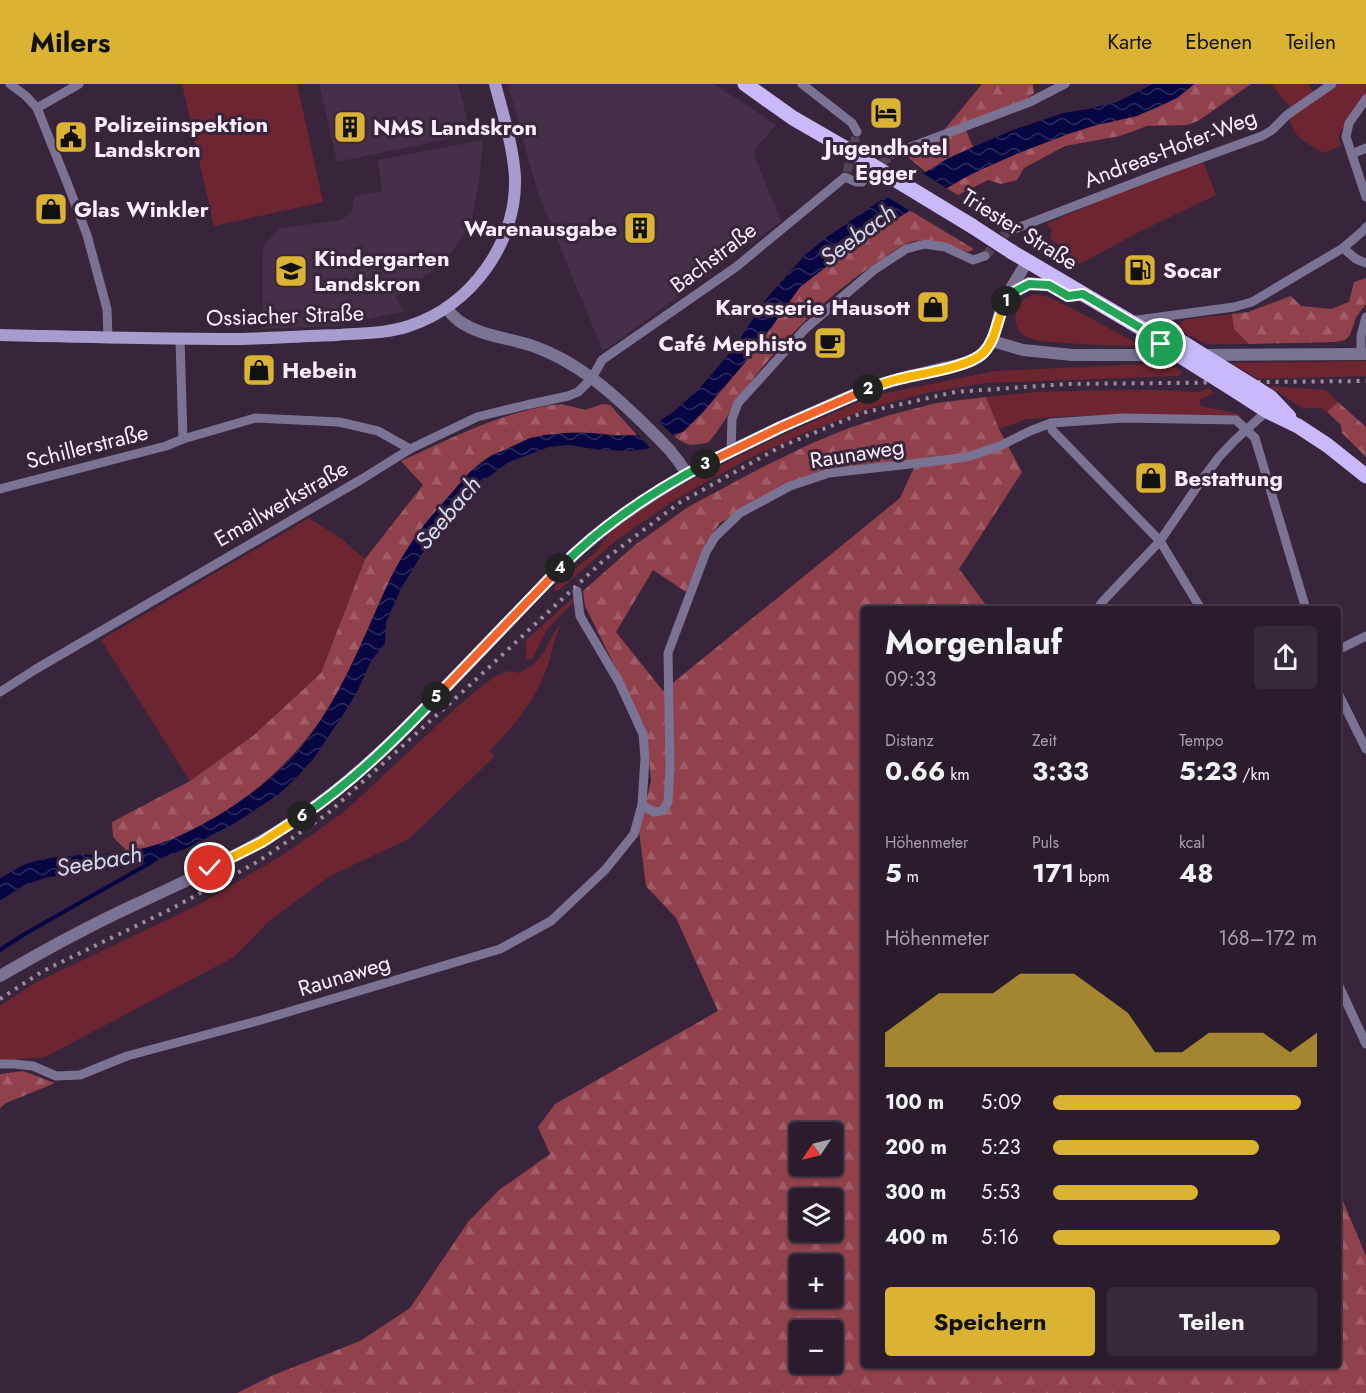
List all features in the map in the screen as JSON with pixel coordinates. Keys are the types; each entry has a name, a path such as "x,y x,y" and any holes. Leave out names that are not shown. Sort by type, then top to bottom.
{"main road":[{"name":"Ossiacher Straße","path":"0,335 180,339 262,338 386,332 426,320 446,308 485,272 505,232 512,209 515,178 512,152 495,84"},
{"name":"Triester Straße","path":"745,84 793,118 878,168 1027,262 1130,321 1267,411 1298,426 1327,445 1366,476"},
{"name":"Triester Straße","path":"1156,339 1169,334 1270,397 1298,426"}],"street":[{"path":"10,84 37,108 87,235 107,309 108,337"},
{"path":"37,108 79,84"},
{"path":"802,84 852,123 857,132"},
{"path":"892,154 1030,102 1065,84"},
{"name":"Andreas-Hofer-Weg","path":"1012,230 1262,136 1272,130 1287,115 1332,84"},
{"path":"1366,99 1349,123 1346,137 1366,197"},
{"path":"1352,154 1366,148"},
{"name":"Bachstraße","path":"592,378 602,360 736,267 846,175 856,182 862,182"},
{"path":"1130,321 1234,308 1252,302 1343,248 1366,227"},
{"path":"731,451 732,419 738,404 806,328 874,270 906,249 926,244 945,248 973,260 985,256"},
{"path":"1343,248 1356,259 1366,263"},
{"path":"0,976 60,942 159,895 262,842 305,814 346,782 415,718 571,556 634,506 731,451 876,386 977,358 992,342 1002,308 1027,262"},
{"path":"1008,295 1029,284 1049,285 1068,296 1083,294"},
{"path":"446,308 459,321 475,330 534,347 558,357 592,378 667,447 687,474"},
{"path":"992,342 1023,350 1072,355 1364,354 1361,336 1366,317"},
{"name":"Schillerstraße","path":"180,339 183,439"},
{"name":"Emailwerkstraße","path":"0,692 410,449 477,417 568,396 578,392 592,378"},
{"path":"1099,606 1160,541 1219,457 1267,411"},
{"name":"Schillerstraße","path":"0,489 166,446 255,418 339,422 378,431 410,449"},
{"name":"Raunaweg","path":"642,806 654,812 662,811 668,802 670,769 668,653 706,552 715,537 740,513 789,486 830,473 967,457 1000,446 1051,423 1123,418 1236,420 1246,430"},
{"path":"1051,423 1052,430 1160,541 1199,606"},
{"path":"1246,430 1255,438 1305,606"},
{"name":"Raunaweg","path":"0,1064 33,1066 56,1077 80,1075 127,1056 261,1020 500,949 551,921 605,870 634,834 642,806 645,758 643,734 620,684 580,616 577,591"},
{"path":"1341,649 1366,636"},
{"path":"1341,699 1366,749"},
{"path":"1341,990 1366,1044"}],"shaded area":[{"path":"182,84 297,84 323,202 214,226"},
{"path":"319,84 458,84 469,127 462,136 337,162"},
{"path":"508,84 714,84 776,125 756,148 755,157 781,221 608,348 602,349 537,190"},
{"path":"1271,84 1308,84 1314,93 1291,108"},
{"path":"1339,84 1366,84 1366,95 1342,129 1339,136 1341,146 1323,153 1298,136 1289,118"},
{"path":"483,140 479,183 471,222 446,261 395,297 405,311 336,326 262,329 263,246 280,228 342,220 352,211 354,196 382,191 378,160"},
{"path":"1203,161 1216,195 1141,231 1080,264 1050,238 1052,230 1046,224 1108,197"},
{"path":"1036,294 1070,307 1142,346 1075,344 1029,338 1017,328 1016,314 1023,301"},
{"path":"1232,314 1234,329 1249,344 1206,344 1183,332 1179,325 1187,319"},
{"path":"1366,361 1366,376 1258,379 1231,363"},
{"path":"1168,363 1182,372 1179,376 985,383 926,393 867,409 800,435 750,458 699,486 617,540 559,590 554,589 558,582 595,553 609,534 620,524 662,496 769,441 872,396 995,371"},
{"path":"1269,386 1326,390 1338,402 1327,412 1321,408 1302,408"},
{"path":"1208,388 1214,393 1199,400 1201,406 1239,414 1240,417 1136,414 1053,417 1027,419 999,429 986,397 1037,392 1109,390 1200,392"},
{"path":"309,518 339,537 365,559 321,673 254,735 190,781 101,640"},
{"path":"575,596 576,600 547,629 532,659 527,660 525,641"},
{"path":"563,621 537,690 516,721 490,750 494,757 409,839 332,875 269,921 234,957 45,1057 0,1061 0,1006 35,983 200,904 286,853 344,812 477,690 497,675 509,671 520,673 534,663 544,652"}],"green space":[{"path":"982,84 1033,84 1034,93 1020,104 964,125 973,147 926,172 900,151 940,135"},
{"path":"1194,84 1251,84 1198,121 1187,125 1147,126 1120,136 1065,146 1024,168 1017,180 1001,184 988,180 958,195 946,188 991,165 1052,140 1150,111 1180,95"},
{"path":"909,210 974,249 969,252 921,240 895,251 842,288 795,331 753,379 709,442 690,445 674,436 684,431 703,412 800,287 858,242"},
{"path":"1366,278 1366,304 1356,317 1350,335 1345,340 1249,344 1234,329 1232,314 1248,312 1291,296 1301,306 1331,309 1349,302 1354,282"},
{"path":"986,397 999,429 1022,472 959,569 987,606 861,606 861,1368 1341,1368 1341,1196 1366,1256 1366,1393 237,1393 271,1376 360,1341 410,1308 468,1222 499,1190 550,1154 538,1127 555,1104 718,1011 676,918 646,886 639,831 651,781 646,729 585,606 583,591 635,545 688,507 757,470 849,428 936,403","holes":["918,459 900,498 663,691 616,632 653,570 686,592 706,543 720,523 753,503 832,468"]},
{"path":"1338,402 1366,427 1366,457 1342,433 1341,425 1327,412"},
{"path":"561,404 586,410 602,404 610,405 637,435 583,432 560,434 500,452 485,459 464,478 407,549 390,579 345,680 329,707 293,754 250,794 226,811 172,840 128,852 113,837 112,822 190,781 254,735 321,673 365,559 423,485 401,461 459,434 499,419 519,412"},
{"path":"23,1071 55,1083 6,1103 0,1108 0,1074"}],"water":[{"name":"Seebach","path":"1153,84 1194,84 1177,98 1137,116 1068,134 969,175 858,242 800,287 754,352 684,431 647,449 632,451 600,450 569,445 549,447 509,462 480,483 429,542 402,587 386,622 385,643 371,661 345,712 314,758 279,794 235,823 187,848 152,862 48,877 24,885 0,901 0,878 24,865 60,857 131,851 167,841 227,810 275,774 300,749 328,709 351,666 391,577 416,535 469,473 491,456 530,438 545,435 589,433 616,436 636,435 672,413 698,390 733,349 767,298 805,255 884,198 947,159 1013,130 1063,113 1117,102"}],"pier":[{"path":"921,172 949,190 912,212 884,195"},
{"path":"656,419 676,438 652,450 635,432"}],"waterway":[{"path":"0,950 155,860"}],"tunnel":[{"path":"847,172 857,132"},
{"path":"862,182 892,154"},
{"path":"985,256 1001,238 1012,230"}],"railway":[{"path":"0,999 43,971 171,909 259,861 327,814 604,560 679,503 780,447 862,413 955,392 1066,384 1366,381"}],"place":[{"name":"Jugendhotel Egger","path":"886,113"},
{"name":"NMS Landskron","path":"350,127"},
{"name":"Polizeiinspektion Landskron","path":"71,137"},
{"name":"Glas Winkler","path":"51,209"},
{"name":"Warenausgabe","path":"640,228"},
{"name":"Socar","path":"1140,270"},
{"name":"Kindergarten Landskron","path":"291,271"},
{"name":"Karosserie Hausott","path":"933,307"},
{"name":"Café Mephisto","path":"830,343"},
{"name":"Hebein","path":"259,370"},
{"name":"Bestattung","path":"1151,478"}],"route":[{"path":"210,868 262,842 338,789 415,718 571,556 615,519 687,474 781,427 876,386 977,358 992,342 1008,295 1029,284 1049,285 1068,296 1083,294 1151,334 1161,344"}]}
